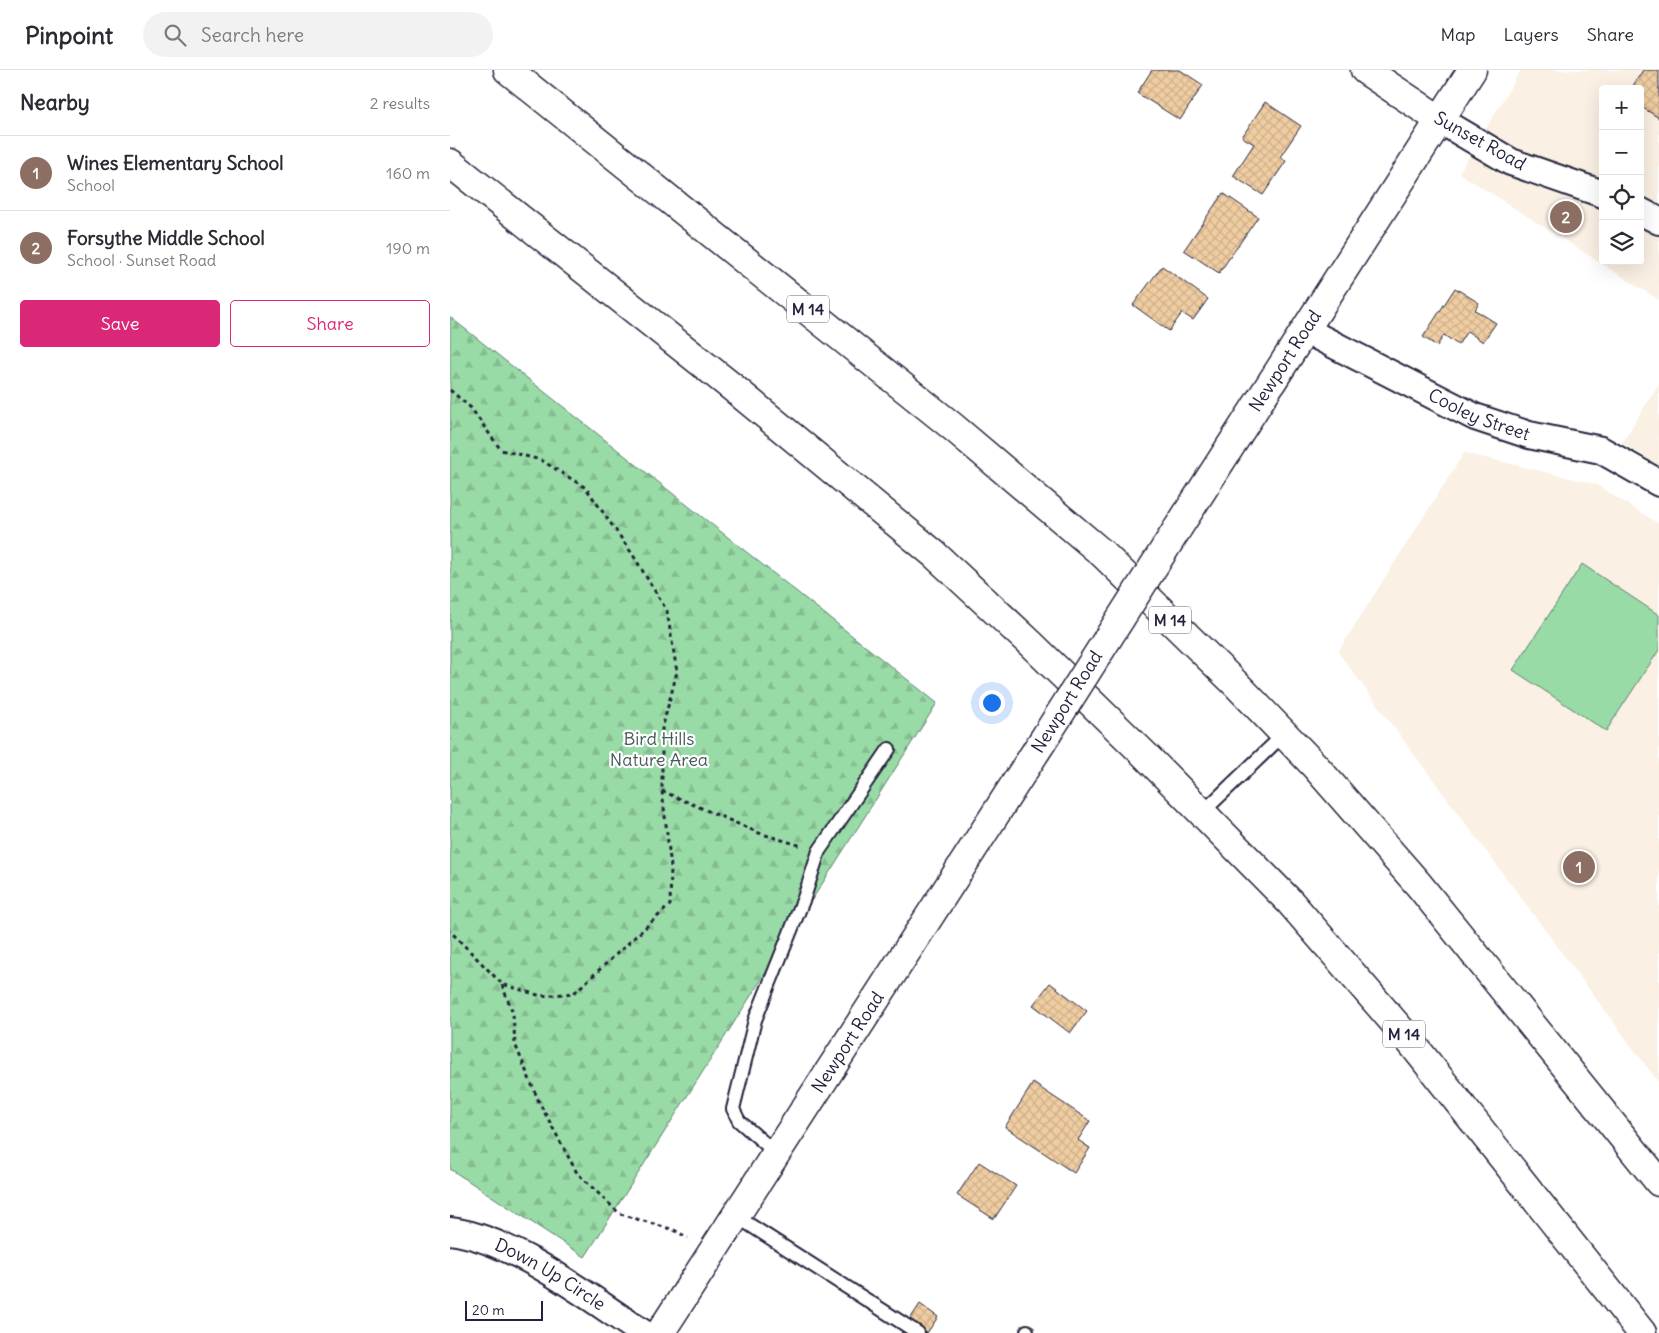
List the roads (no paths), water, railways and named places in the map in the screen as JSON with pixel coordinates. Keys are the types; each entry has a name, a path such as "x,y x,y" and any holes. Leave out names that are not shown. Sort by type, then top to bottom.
{"main road":[{"name":"M 14","path":"508,70 938,415 1103,554 1284,734 1419,885 1659,1182"},
{"name":"Sunset Road","path":"1365,70 1440,120"},
{"name":"Newport Road","path":"660,1333 1042,742 1472,70"},
{"name":"M 14","path":"450,163 732,387 934,554 1031,644 1290,902 1406,1036 1642,1333"}],"street":[{"name":"Sunset Road","path":"1440,120 1512,162 1599,193"},
{"path":"1644,214 1659,221"},
{"name":"Cooley Street","path":"1305,330 1475,417 1529,435 1601,450 1659,482"},
{"name":"Down Up Circle","path":"450,1231 471,1234 530,1260 643,1333"}],"lane":[{"path":"1202,813 1284,734"},
{"path":"776,1153 740,1121 733,1109 755,1020 804,898 819,851 889,749"},
{"path":"736,1216 918,1333"}],"place":[{"name":"Forsythe Middle School","path":"1566,217"},
{"name":"Wines Elementary School","path":"1579,867"}],"park label":[{"name":"Bird Hills Nature Area","path":"659,750"}]}
